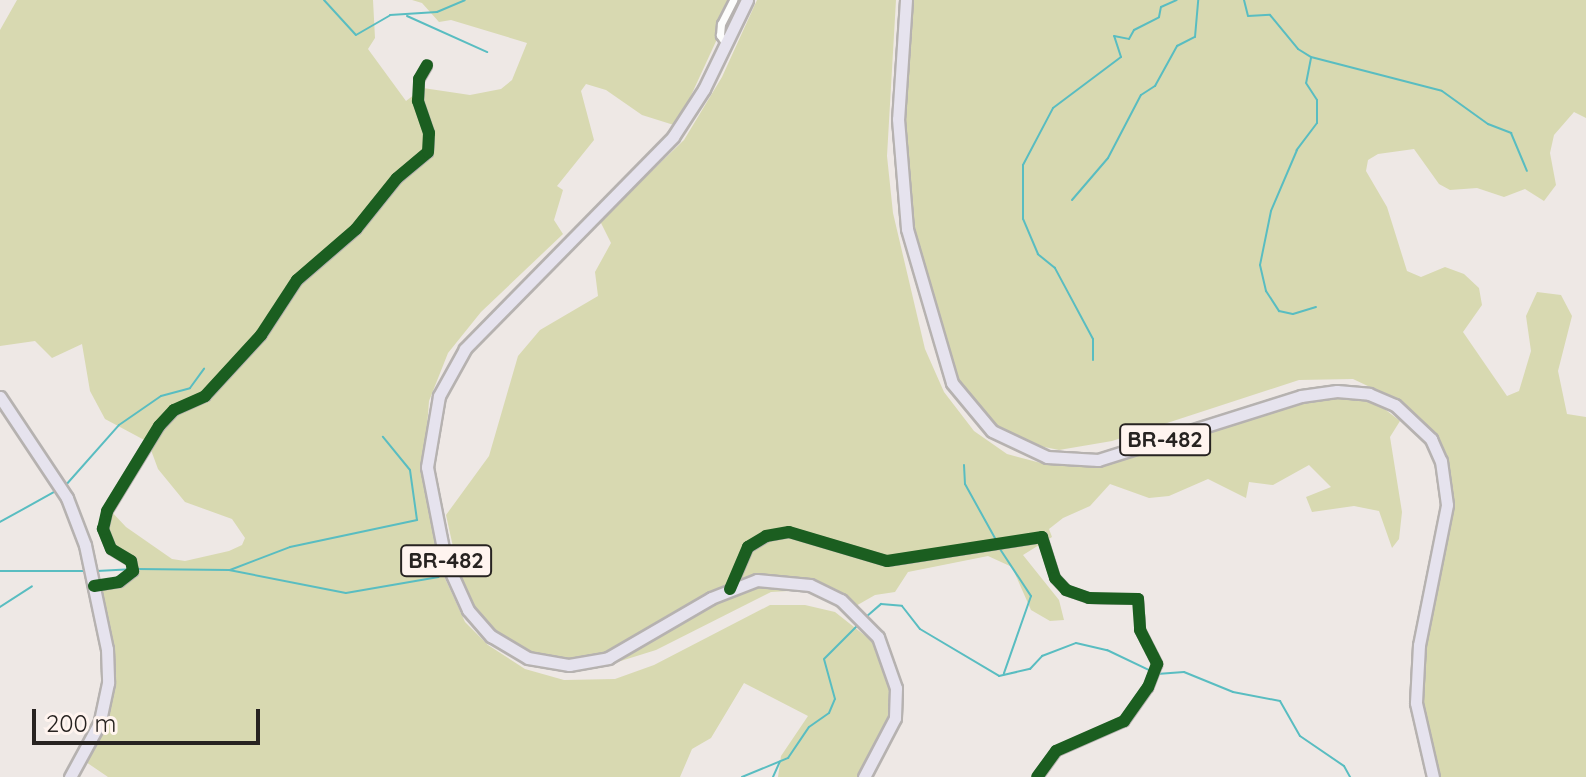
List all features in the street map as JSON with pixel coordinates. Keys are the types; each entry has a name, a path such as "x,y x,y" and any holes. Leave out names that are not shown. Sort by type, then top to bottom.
{"highway":[{"name":"BR-482","path":"747,0 692,109 658,156 474,337 439,396 427,467 445,559 468,610 491,636 528,658 569,665 608,658 730,589 757,580 810,585 841,600 878,637 894,678 895,718 864,777"},
{"name":"BR-482","path":"906,0 898,119 907,229 952,383 992,431 1047,457 1098,460 1301,396 1337,391 1369,394 1395,405 1431,439 1441,461 1447,505 1419,645 1416,703 1433,777"},
{"path":"0,397 67,498 94,586 107,649 108,683 95,734 70,777"}],"street":[{"path":"726,44 720,35 721,24 733,0"},
{"path":"94,586 119,582 133,571 131,561 111,549 103,529 107,511 159,426 174,410 205,396 261,335 297,280 356,229 397,178 428,152 429,133 418,101 419,79 427,65"},
{"path":"730,589 748,547 789,532 887,561 1042,537 1055,578 1066,590 1089,598 1138,599 1140,630 1157,664 1148,687 1124,721 1056,751 1037,777"}],"green space":[{"path":"17,0 373,0 375,38 368,49 406,101 423,88 470,95 501,89 512,80 527,43 451,20 439,22 422,3 412,0 735,0 677,126 642,115 606,90 586,84 581,91 594,140 557,186 563,190 554,220 563,234 481,312 448,353 429,401 425,453 443,574 465,622 488,645 525,669 564,680 615,679 654,665 770,605 805,605 835,612 873,642 895,694 886,736 859,777 778,777 781,756 808,716 744,683 711,738 692,749 680,777 108,777 86,762 112,691 114,661 101,588 121,583 130,569 104,542 109,509 126,527 172,559 185,561 229,551 242,545 245,538 232,519 185,502 158,469 148,442 105,419 90,391 82,344 52,358 35,341 0,346 0,30"},
{"path":"757,0 896,0 887,156 893,213 925,349 944,392 974,431 1007,454 1041,463 1078,462 1308,391 1373,400 1400,421 1390,437 1402,512 1399,539 1392,548 1379,511 1354,506 1312,512 1306,497 1331,487 1309,465 1273,485 1249,482 1246,498 1208,479 1169,496 1149,498 1110,484 1090,506 1063,518 1049,529 1052,537 1023,555 1059,600 1064,620 1050,621 1031,610 1012,567 988,556 908,572 895,592 875,595 854,607 807,590 771,592 656,650 595,669 560,667 493,631 463,592 446,515 489,456 518,356 540,330 598,296 595,272 611,243 600,221 684,140 722,77"},
{"path":"910,0 1586,0 1586,118 1574,112 1554,135 1550,153 1556,185 1544,201 1525,189 1504,197 1477,188 1450,190 1439,184 1414,149 1378,154 1368,160 1366,171 1387,207 1407,271 1421,277 1445,267 1464,274 1479,288 1482,305 1463,332 1507,396 1519,391 1531,351 1526,316 1537,292 1561,295 1572,316 1558,371 1567,414 1586,417 1586,777 1438,777 1424,735 1418,673 1446,522 1439,457 1408,411 1389,396 1353,379 1299,380 1112,441 1059,450 1025,443 986,423 953,383 901,192"}],"waterway":[{"path":"324,0 356,35 390,15 437,12 465,0"},
{"path":"1093,360 1093,339 1055,268 1038,254 1023,219 1023,165 1053,108 1121,57 1114,36 1129,39 1134,30 1159,17 1161,7 1177,0"},
{"path":"1072,200 1108,158 1141,95 1155,86 1177,46 1195,37 1198,0"},
{"path":"1244,0 1248,16 1270,15 1298,49 1311,57 1442,91 1488,124 1511,133 1527,171"},
{"path":"407,16 487,52"},
{"path":"1311,58 1306,83 1317,100 1317,123 1297,150 1271,211 1260,265 1266,291 1279,311 1293,314 1316,307"},
{"path":"65,486 119,425 161,396 190,388 204,369"},
{"path":"230,570 290,547 417,520 410,470 383,437"},
{"path":"964,465 965,484 996,540"},
{"path":"0,522 56,491"},
{"path":"998,546 1031,596 1004,673"},
{"path":"97,571 130,569"},
{"path":"137,569 229,570 346,593 439,577"},
{"path":"0,571 87,571"},
{"path":"0,607 32,586"},
{"path":"866,617 881,604 902,606 920,629 999,676 1030,669 1042,656 1076,643 1107,650 1151,671"},
{"path":"742,777 788,758 809,727 829,713 835,699 824,659 858,625"},
{"path":"1157,674 1184,672 1233,692 1280,701 1300,736 1344,766 1350,777"},
{"path":"773,777 780,761"}],"cycle path":[{"path":"94,586 119,582 133,571 131,561 111,549 103,529 107,511 159,426 174,410 205,396 261,335 297,280 356,229 397,178 428,152 429,133 418,101 419,79 427,65"},
{"path":"730,589 748,547 766,536 789,532 887,561 1042,537 1055,578 1066,590 1089,598 1138,599 1140,630 1157,664 1148,687 1124,721 1056,751 1037,777"}]}
